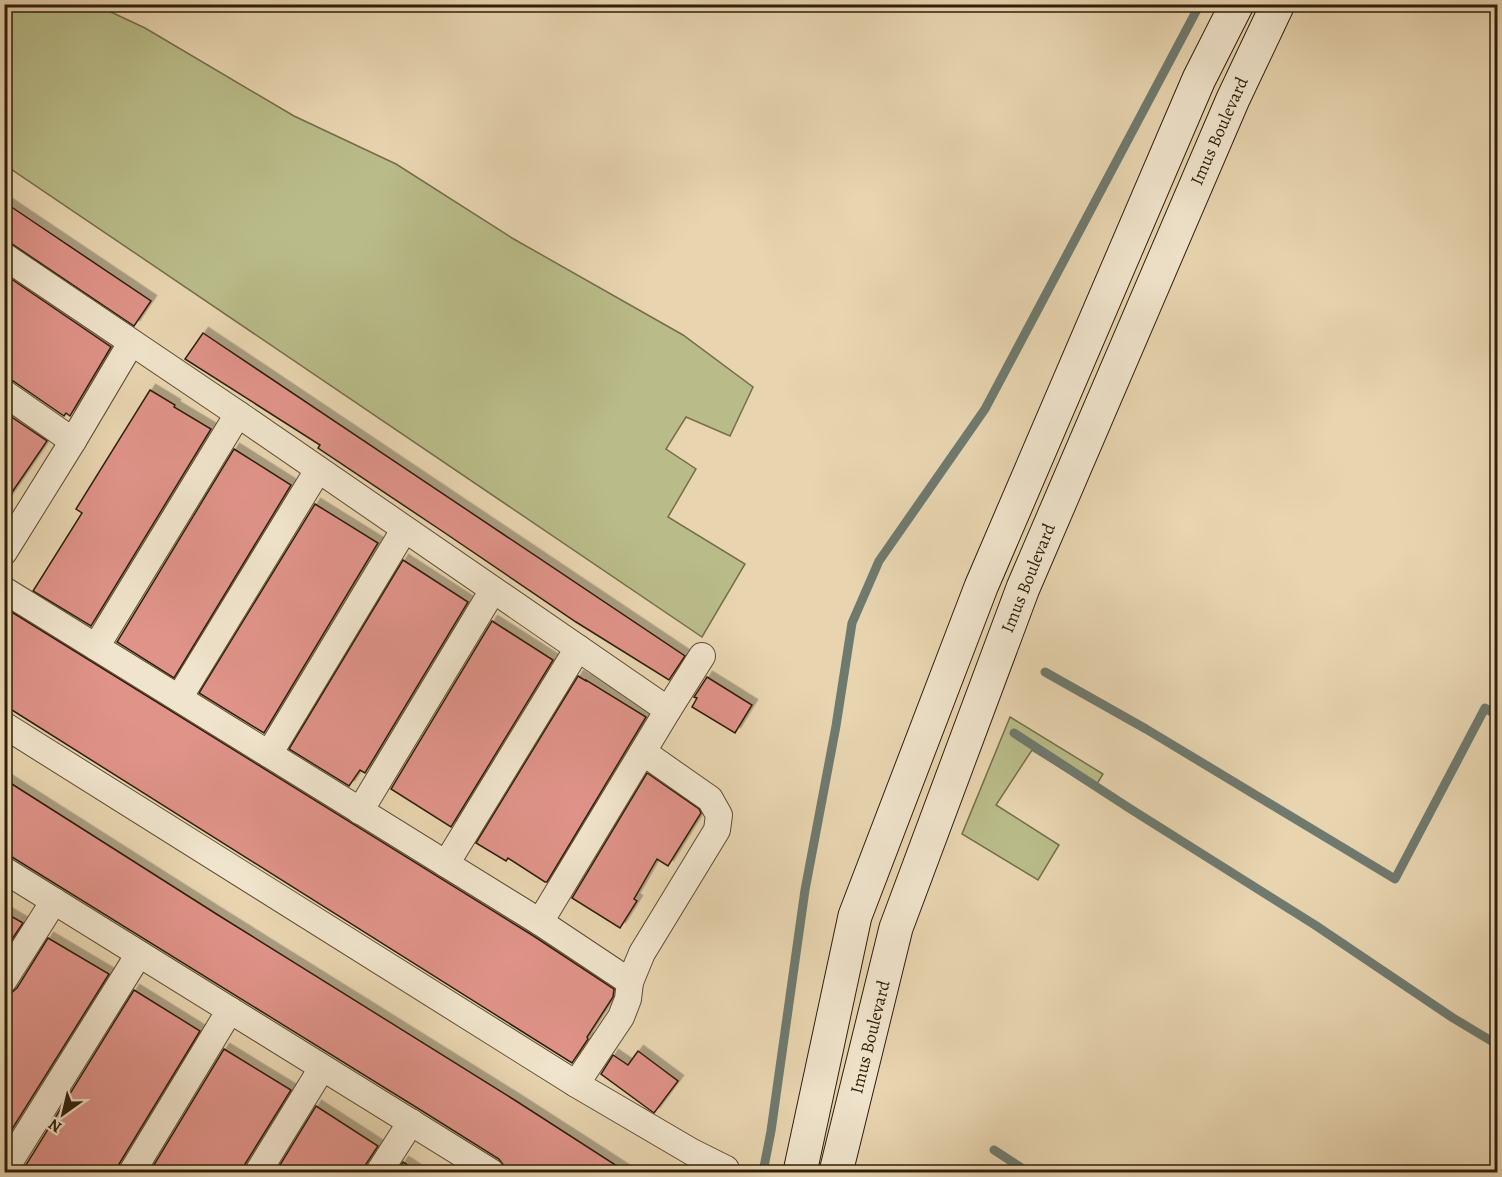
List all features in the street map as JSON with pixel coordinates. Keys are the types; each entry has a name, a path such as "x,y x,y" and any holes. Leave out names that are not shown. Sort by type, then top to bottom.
{"main road":[{"path":"800,1173 855,916 981,587 1199,79 1237,4"},
{"name":"Imus Boulevard","path":"836,1173 897,928 1023,588 1233,99 1278,4"}],"street":[{"path":"4,256 668,710"},
{"path":"4,552 74,441 131,343"},
{"path":"4,393 74,441"},
{"path":"96,647 238,414"},
{"path":"179,698 318,470"},
{"path":"269,754 404,530"},
{"path":"4,590 540,922 630,982"},
{"path":"360,811 493,590"},
{"path":"446,864 578,648"},
{"path":"540,922 702,656"},
{"path":"4,725 576,1084 729,1171"},
{"path":"576,1084 621,1017 628,999 630,982 642,953 717,830 719,814 710,799 643,752"},
{"path":"4,870 491,1173"},
{"path":"4,980 54,901"},
{"path":"4,1171 139,954"},
{"path":"132,1173 230,1010"},
{"path":"258,1173 322,1068"},
{"path":"379,1173 411,1122"}],"green space":[{"path":"11,5 96,5 145,28 294,116 396,164 512,238 683,335 753,387 730,436 686,417 666,449 696,469 668,517 745,564 702,637 5,165 4,21"},
{"path":"1010,717 1103,774 1094,789 1032,750 996,805 1059,845 1038,880 962,834"}],"building":[{"path":"4,202 151,301 134,326 12,244 4,241"},
{"path":"4,274 111,347 70,416 66,413 64,416 13,381 4,378"},
{"path":"203,333 685,656 669,680 576,622 318,448 320,445 185,359"},
{"path":"150,390 211,429 91,626 33,591 82,513 76,509"},
{"path":"4,412 47,441 4,504"},
{"path":"234,449 291,485 174,678 117,642"},
{"path":"315,504 378,543 264,733 199,693"},
{"path":"403,560 468,602 365,773 360,770 349,786 289,749"},
{"path":"10,611 532,935 614,989 613,997 572,1063 4,705 4,619"},
{"path":"492,621 553,660 451,827 391,789"},
{"path":"578,676 646,717 545,882 508,858 506,861 476,843"},
{"path":"707,677 752,705 735,733 692,707 697,698 694,697"},
{"path":"647,773 699,809 701,813 668,866 657,859 634,899 637,901 620,928 572,898"},
{"path":"4,779 628,1173 515,1173 504,1166 499,1159 419,1109 4,854"},
{"path":"4,912 23,923 4,951"},
{"path":"48,938 109,974 4,1142 4,995 17,988"},
{"path":"134,990 200,1031 119,1164 117,1173 21,1173"},
{"path":"224,1049 291,1090 245,1164 243,1173 149,1173"},
{"path":"638,1051 678,1081 654,1113 601,1074 613,1055 628,1065"},
{"path":"316,1106 378,1146 366,1164 364,1173 275,1173"},
{"path":"403,1162 420,1173 396,1173"}],"waterway":[{"path":"763,1172 771,1131 805,890 836,726 852,623 879,561 985,409 1200,4"},
{"path":"1045,672 1146,729 1395,879 1485,708 1498,716"},
{"path":"1014,733 1498,1045"},
{"path":"994,1150 1028,1172"}]}
